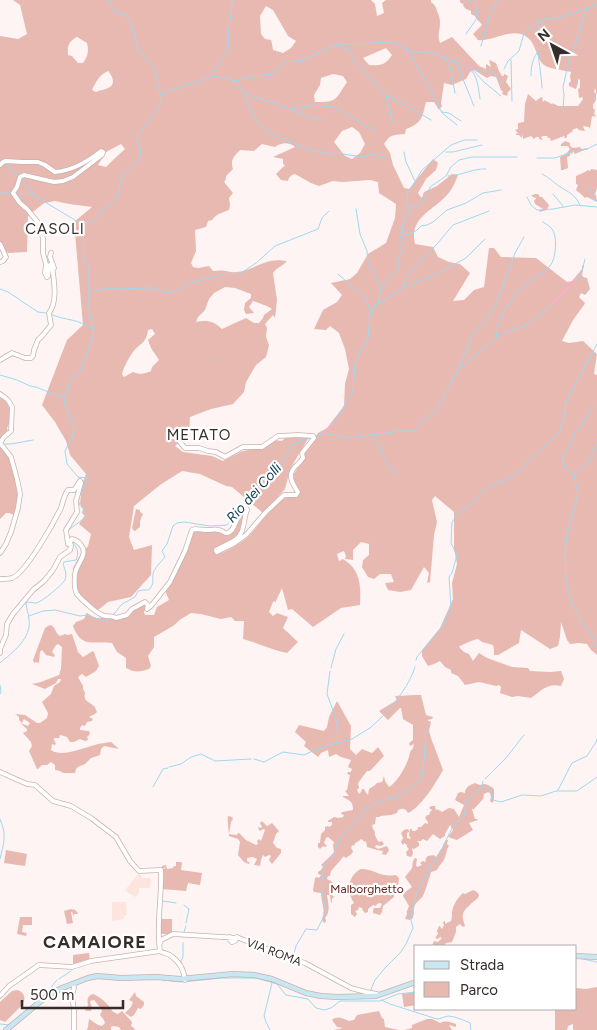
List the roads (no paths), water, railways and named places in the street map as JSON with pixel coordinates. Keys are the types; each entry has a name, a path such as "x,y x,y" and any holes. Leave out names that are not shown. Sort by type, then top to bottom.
{"main road":[{"path":"577,956 597,957"},
{"path":"6,1030 47,996 97,976 185,979 233,974 254,975 272,979 306,993 337,997 372,995 414,983"}],"street":[{"path":"0,165 6,161 38,162 45,164 55,172 66,172 100,151 103,152 102,155 73,177 54,182 24,175 20,177 17,187 13,191 20,203 40,225 44,240 45,274 46,277 48,276 50,265 52,266 54,277"},
{"path":"0,244 6,257 0,262"},
{"path":"0,360 12,353 24,358 31,358 38,340 51,325 48,313 54,304 54,267 50,257 51,253"},
{"path":"0,394 8,400 12,407 11,431 0,443 11,457 20,494 18,508 9,536 0,553"},
{"path":"0,653 6,636 7,624 15,611 54,570 59,558 70,549 71,540 74,539 79,542 84,550 84,555 76,571 76,592 98,612 106,616 127,615 132,609 145,602 148,605 147,609 170,582 186,551 192,530 229,532 236,523 239,513 246,507 247,510 241,534 235,540 216,550 217,552 246,536 266,512 284,495 296,495 298,492 291,483 291,475 294,468 303,458 302,453 313,437 278,436 262,447 243,447 225,457 202,448 185,448 180,442"},
{"path":"0,579 12,578 25,566 54,521 62,506 66,492 74,490 80,481 81,484 76,501 77,512 66,530 69,546 65,553"},
{"path":"0,772 26,784 35,785 53,801 71,806 113,834 139,871 162,870 160,951"},
{"name":"VIA ROMA","path":"160,937 181,934 233,938 304,963 351,988 372,995"},
{"path":"0,996 9,986 35,967 43,965 72,967 92,961 160,951 170,954 184,969 185,979"},
{"path":"74,986 72,995 74,1030"}],"waterway":[{"path":"68,531 81,521 86,513 79,500 87,478 78,477 67,464 65,451 74,429 64,402 70,380 80,371 94,332 89,308 89,267 84,261 82,230 86,224 95,219 116,199 122,178 138,161 141,155 137,136 155,114 162,101 154,68 139,51 132,26 126,15 115,12 108,0"},
{"path":"211,76 229,48 228,36 232,0"},
{"path":"463,4 471,0"},
{"path":"466,34 477,18 475,0"},
{"path":"481,46 490,13 498,0"},
{"path":"504,69 508,61 519,51 524,33 538,22 554,19 597,4"},
{"path":"563,109 563,87 569,60 588,8"},
{"path":"541,20 538,46 542,88"},
{"path":"161,95 215,76 235,81 253,76 273,74 286,62 303,60 338,44 391,42 413,52 429,52 453,61 458,67 474,106"},
{"path":"336,44 351,52 352,58 386,96 393,123"},
{"path":"407,49 442,113 457,125"},
{"path":"531,76 532,64 537,53"},
{"path":"445,58 450,66 455,93"},
{"path":"511,60 512,101"},
{"path":"453,61 467,66 474,74 480,99"},
{"path":"471,68 501,96"},
{"path":"473,69 492,73 502,83"},
{"path":"235,81 245,95 254,118 267,132 310,150 330,154 364,157 372,154 386,157"},
{"path":"246,94 288,108 307,117 323,120"},
{"path":"386,96 395,99 431,120"},
{"path":"291,109 312,105 334,107 375,131"},
{"path":"442,112 449,113 461,121"},
{"path":"316,436 323,433 334,422 353,392 355,362 368,338 371,310 378,303 381,288 398,269 398,258 404,248 400,238 403,231 402,226 410,209 407,202 408,193 422,170 451,145 464,140 477,140"},
{"path":"537,158 555,158 587,149 597,144"},
{"path":"446,152 482,145"},
{"path":"404,152 406,162 415,181"},
{"path":"410,209 425,200 430,187 446,176 451,167 459,160 472,157 517,157"},
{"path":"5,165 18,175"},
{"path":"448,176 486,169"},
{"path":"542,174 576,198 580,205"},
{"path":"21,179 35,196 83,225"},
{"path":"588,189 590,195 597,201"},
{"path":"402,233 408,235 421,226 433,222 447,210 466,203 483,193 501,190"},
{"path":"0,193 12,193"},
{"path":"15,193 34,196"},
{"path":"553,194 563,206"},
{"path":"527,197 531,205 537,210 575,205 597,207"},
{"path":"356,209 360,234 367,251 368,262 381,288"},
{"path":"89,292 107,288 152,288 168,293 179,290 188,283 224,274 241,273 275,246 318,229 322,218 329,211"},
{"path":"379,303 402,288 409,273 453,225 489,211"},
{"path":"496,338 500,319 509,304 524,286 552,263 556,248 554,232 543,222"},
{"path":"458,369 474,332 485,322 497,303 515,253 524,237"},
{"path":"403,288 439,273 466,258 485,239"},
{"path":"324,433 348,438 415,431 422,421 436,411 457,371 496,338 528,324 551,305 581,275 585,259"},
{"path":"338,274 365,298 371,309"},
{"path":"0,289 8,292 38,312 46,313"},
{"path":"50,314 82,323 92,330"},
{"path":"416,660 442,627 451,607 449,577 457,555 451,543 452,522 460,512 473,503 490,486 506,480 521,470 527,462 560,432 566,402 597,344"},
{"path":"0,375 65,397"},
{"path":"594,405 582,425 575,432 570,446 563,455 563,461 566,469 574,475 578,494 567,535 565,553 566,580 571,602 597,647"},
{"path":"371,436 377,442 389,466 397,474"},
{"name":"Rio dei Colli","path":"113,615 122,604 135,597 138,591 149,590 153,584 153,574 156,567 165,557 162,551 167,544 173,526 184,522 210,526 227,525 248,497 279,468 293,444 310,438"},
{"path":"3,444 33,440"},
{"path":"574,475 588,461 597,443"},
{"path":"0,663 21,644 28,632 29,619 26,603 39,602 52,593 65,580 64,562 76,560 78,555 73,543"},
{"name":"Rio dei Colli","path":"29,616 43,611 55,610 80,616 87,615 104,621 110,618"},
{"path":"331,668 336,649 344,634"},
{"path":"385,714 406,686 415,667"},
{"path":"254,759 264,762 283,752 304,755 337,743 338,732 335,716 327,694 330,671"},
{"path":"0,685 0,694"},
{"path":"337,743 352,739 370,728 383,716"},
{"path":"293,957 296,946 306,929 317,930 326,912 321,886 324,866 335,854 340,838 360,819 365,809 398,796 420,780 424,762 426,728"},
{"path":"493,771 524,735"},
{"path":"558,790 572,763 587,756 597,739"},
{"path":"169,767 181,764 191,757 201,754 215,761 251,759"},
{"path":"153,787 163,769 168,768"},
{"path":"485,779 492,772"},
{"path":"483,787 491,791 493,800 501,802 522,795 541,796 556,791 577,791 597,777"},
{"path":"370,992 375,980 406,944 413,928 410,916 417,894 431,864 436,861 454,824 464,817 467,800 482,787 483,781"},
{"path":"0,819 4,834 0,859"},
{"path":"162,901 176,903"},
{"path":"184,905 189,909 186,923"},
{"path":"184,932 186,926"},
{"path":"180,963 183,957 183,943"},
{"path":"578,958 597,962"},
{"path":"59,979 71,971"},
{"path":"88,980 99,978"},
{"path":"163,980 181,982 222,978 256,978 277,984 286,995 308,999 316,1008 324,1010 331,1008 340,1001 380,1001 398,994 414,992"},
{"path":"125,980 151,979"},
{"path":"43,997 57,980"},
{"path":"270,1030 264,1016 272,983"},
{"path":"45,1000 73,986"},
{"path":"381,1000 437,1019 449,1016 460,1019 470,1023 471,1030"},
{"path":"24,1012 38,1001"},
{"path":"10,1030 31,1012"},
{"path":"0,1024 9,1025"}],"district":[{"name":"CASOLI","path":"55,229"},
{"name":"METATO","path":"199,435"},
{"name":"CAMAIORE","path":"95,942"}],"park label":[{"name":"Malborghetto","path":"367,889"}]}
